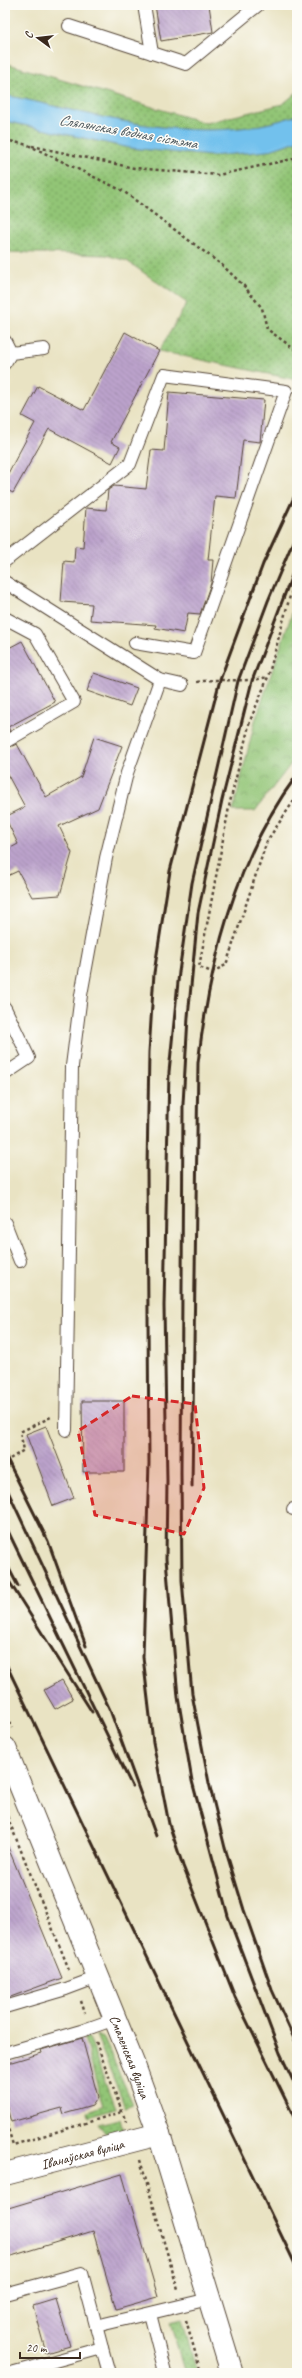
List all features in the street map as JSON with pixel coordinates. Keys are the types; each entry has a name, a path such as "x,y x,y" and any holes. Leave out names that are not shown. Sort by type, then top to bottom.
{"main road":[{"name":"Смаленская вуліца","path":"5,1748 115,2018 159,2134 232,2373"},
{"name":"Іванаўская вуліца","path":"6,2172 135,2142 159,2134"}],"lane":[{"path":"144,5 152,53"},
{"path":"69,26 186,64 258,5"},
{"path":"5,342 8,358 44,349"},
{"path":"5,561 130,464 164,375 286,391 194,653 134,643"},
{"path":"5,582 160,680 182,685"},
{"path":"5,618 35,634 74,702 5,742"},
{"path":"66,1430 65,1410 72,1066 81,995 106,858 127,773 160,680"},
{"path":"5,1008 29,1058 5,1074"},
{"path":"5,1223 20,1261"},
{"path":"5,2007 75,1986 98,1977"},
{"path":"5,2053 90,2028 115,2018"},
{"path":"5,2294 82,2273 109,2373"},
{"path":"96,2326 209,2299"},
{"path":"150,2314 165,2372 160,2373"},
{"path":"11,2373 102,2348"}],"path":[{"path":"5,140 134,168 218,175 297,158"},
{"path":"28,145 123,191 222,265 244,286 262,308 267,329 297,351"},
{"path":"297,580 290,596 268,677 250,721 230,802 199,967 212,972 226,965 267,841 297,796"},
{"path":"182,685 210,679 252,681 268,677"},
{"path":"5,1462 24,1450 20,1432 65,1410"},
{"path":"5,1811 135,2142 201,2373"},
{"path":"5,2118 13,2145 122,2112"}],"highlighted area":[{"path":"132,1396 195,1404 204,1488 184,1534 95,1515 78,1431"}],"green space":[{"path":"5,63 206,123 283,104 297,92 297,115 261,125 224,129 187,129 151,126 5,95"},
{"path":"5,121 130,148 211,156 267,151 297,141 297,380 159,351 187,303 127,261 106,255 5,252"},
{"path":"297,599 297,756 255,811 233,811 255,721"},
{"path":"96,2035 104,2039 133,2104 125,2107"},
{"path":"88,2037 115,2109 89,2117 88,2111 103,2106 84,2038"},
{"path":"120,2119 123,2131 107,2135 98,2124"},
{"path":"182,2319 197,2373 185,2373 170,2322"}],"water":[{"name":"Сляпянская водная сістэма","path":"5,95 151,126 187,129 224,129 261,125 297,115 297,141 267,151 211,156 130,148 5,121"}],"building":[{"path":"155,5 209,5 213,32 161,41"},
{"path":"125,332 159,351 111,442 120,447 112,463 49,429 13,493 5,489 5,479 35,423 22,416 38,386 84,410"},
{"path":"169,392 264,400 260,442 243,440 236,498 215,496 208,560 213,560 211,583 200,614 188,613 184,633 155,628 156,625 90,620 92,604 61,602 64,561 74,562 75,546 83,547 86,508 106,510 108,490 114,486 146,489 151,450 164,451"},
{"path":"22,641 55,702 8,727 10,731 5,733 5,650"},
{"path":"94,673 137,688 130,706 87,691"},
{"path":"94,737 122,746 98,808 59,826 72,853 60,895 32,897 18,871 5,877 5,851 18,844 5,817 25,807 5,770 5,749 17,744 46,797 81,777"},
{"path":"82,1401 124,1401 124,1472 83,1472"},
{"path":"46,1426 74,1498 53,1506 26,1434"},
{"path":"62,1680 73,1699 55,1709 44,1690"},
{"path":"5,1840 62,1978 5,1999"},
{"path":"82,2038 98,2097 92,2106 64,2114 62,2108 11,2122 5,2100 5,2064 42,2053 41,2050"},
{"path":"122,2174 158,2297 116,2309 93,2231 5,2258 5,2209"},
{"path":"56,2299 70,2346 46,2353 33,2306"}],"railway":[{"path":"297,491 263,564 220,680 170,871 154,973 149,1052 147,1167 149,1463 143,1657 153,1742 169,1824 183,1866 235,1997 297,2123"},
{"path":"297,532 268,601 238,681 192,883 179,972 169,1072 164,1306 167,1481 166,1559 178,1697 192,1781 228,1916 280,2053 297,2089"},
{"path":"297,562 252,681 222,800 198,913 188,1017 183,1104 181,1473 182,1580 192,1694 209,1783 225,1848 244,1910 272,1990 297,2045"},
{"path":"192,1487 198,1063 203,1025 218,949 242,876 257,841 275,807 297,775"},
{"path":"5,1455 48,1541 86,1646"},
{"path":"5,1485 110,1710 156,1836"},
{"path":"5,1525 132,1786"},
{"path":"5,1561 18,1586"},
{"path":"5,1575 92,1712"},
{"path":"5,1662 297,2268"}]}
